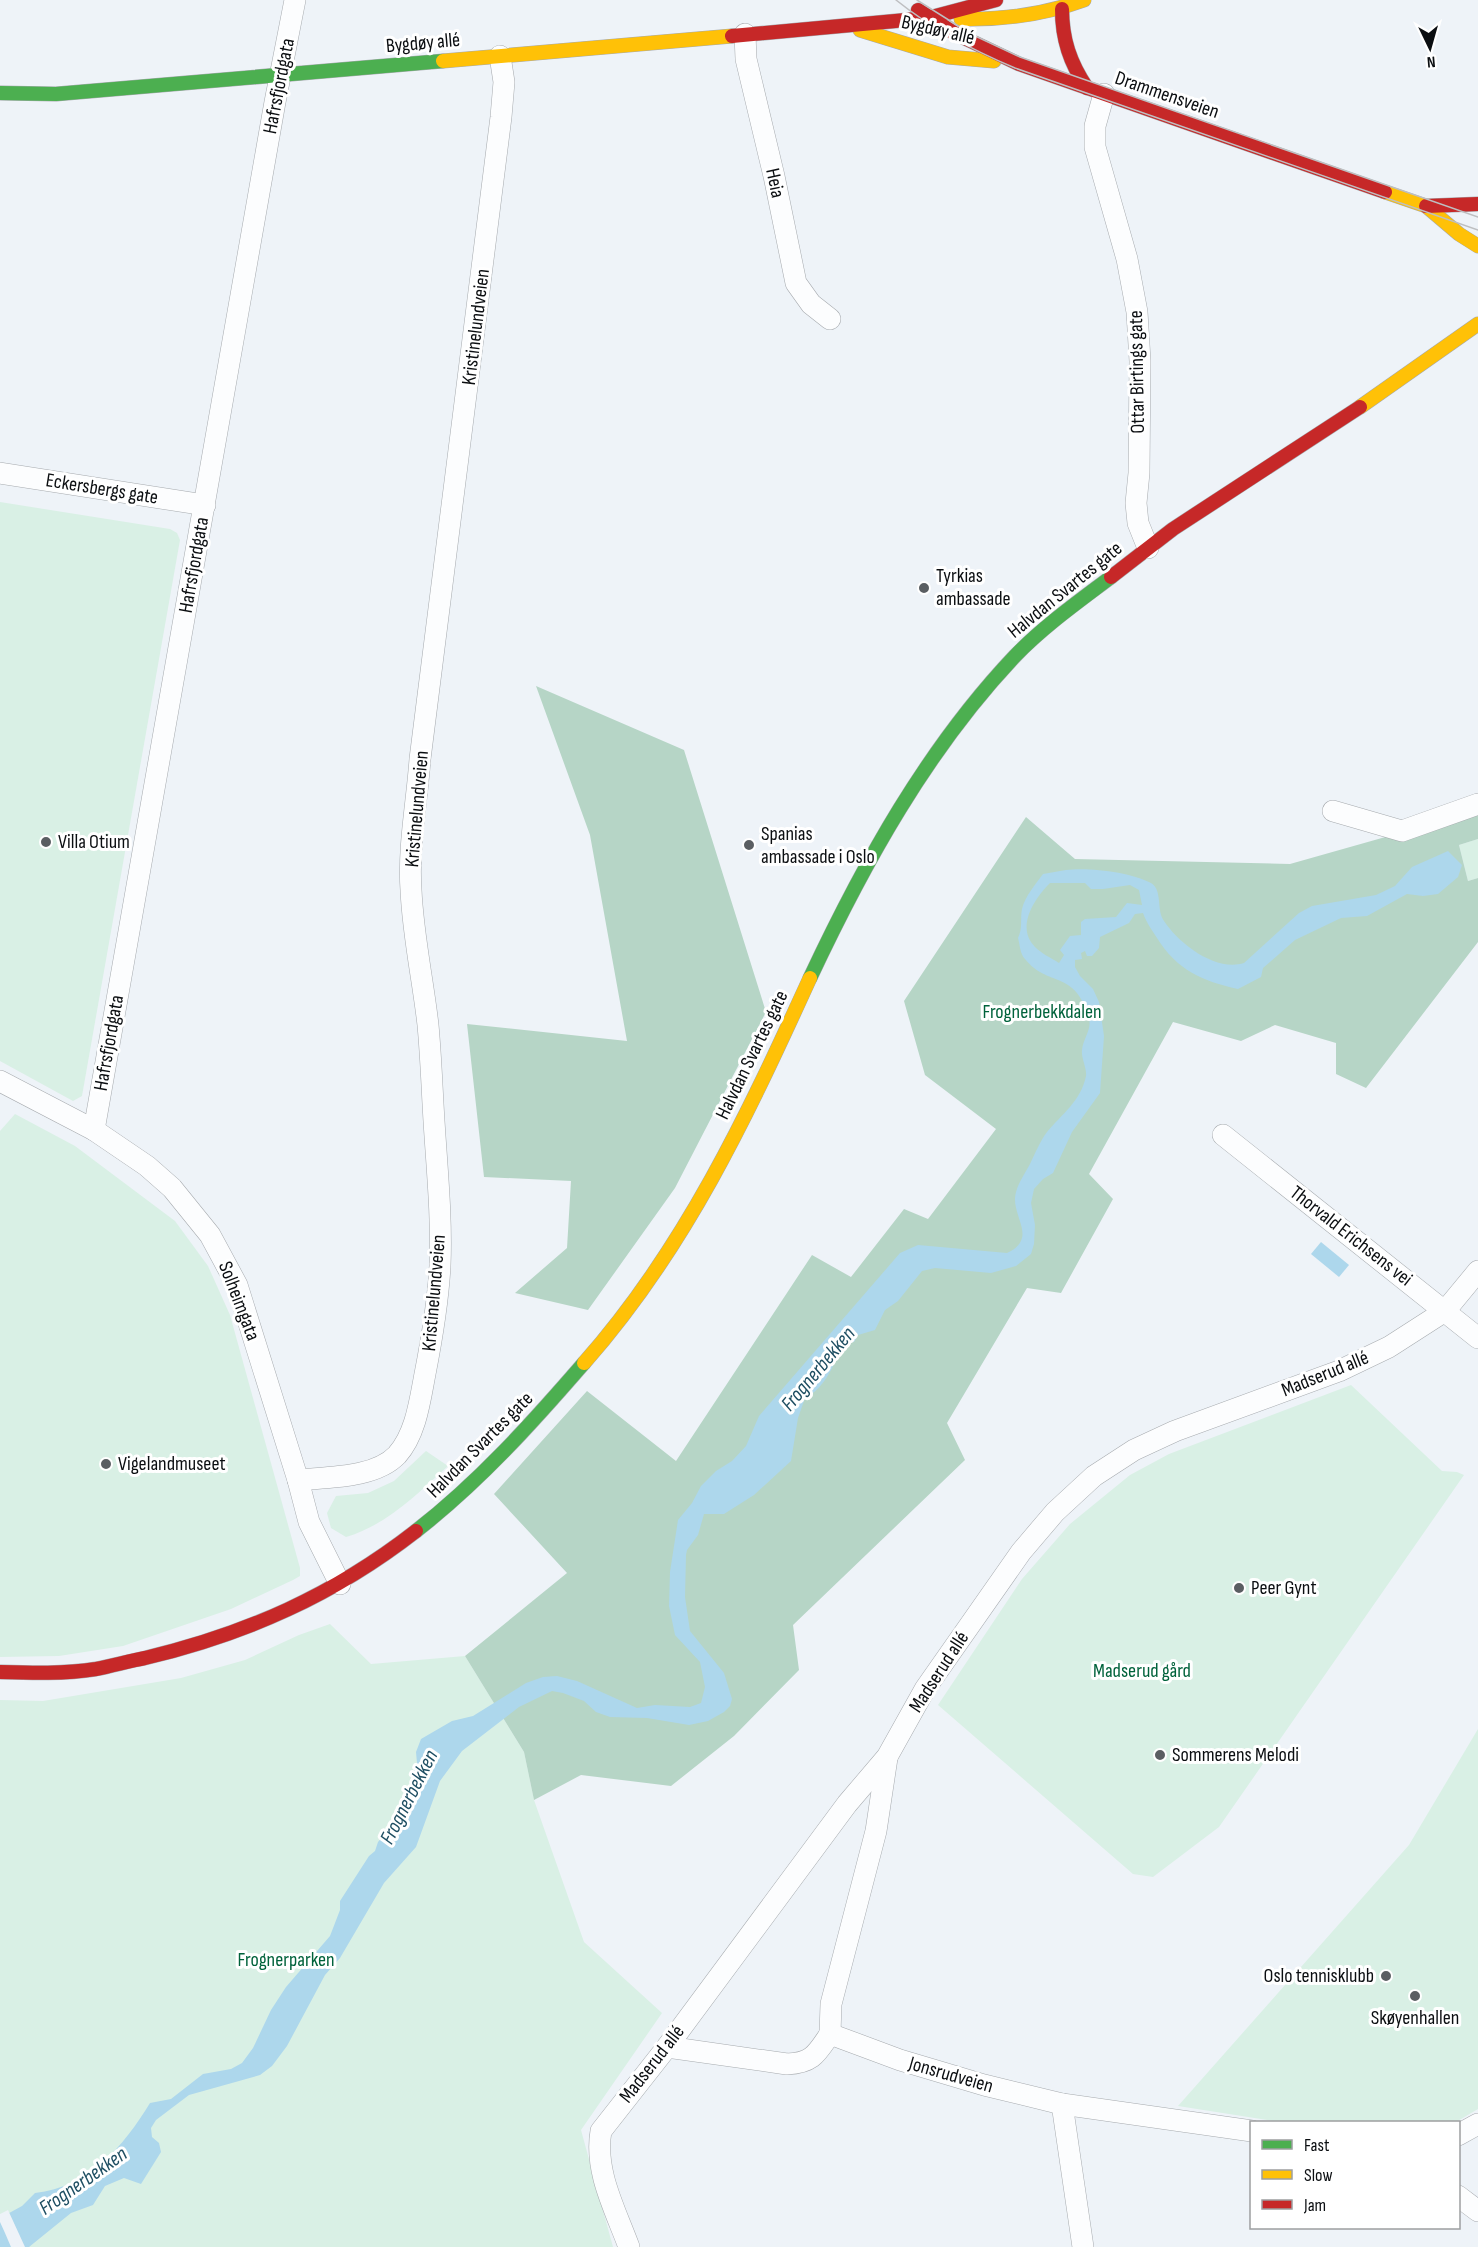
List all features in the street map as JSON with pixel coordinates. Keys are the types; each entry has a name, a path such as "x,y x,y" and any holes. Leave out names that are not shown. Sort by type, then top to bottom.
{"main road":[{"name":"Drammensveien","path":"905,0 928,18 978,46 1019,63 1426,206 1459,234 1478,246"},
{"name":"Bygdøy allé","path":"928,18 996,0"},
{"name":"Bygdøy allé","path":"0,93 56,94 928,18 996,21 1062,9 1084,0"},
{"path":"1062,9 1063,32 1068,57 1076,73 1096,91"},
{"name":"Bygdøy allé","path":"849,26 948,57 1019,63"},
{"name":"Drammensveien","path":"1426,206 1478,204"},
{"name":"Halvdan Svartes gate","path":"0,1672 51,1673 96,1669 196,1646 247,1628 340,1584 387,1554 438,1514 518,1438 618,1325 660,1267 702,1198 760,1087 840,916 890,825 949,735 1015,656 1041,631 1173,529 1372,399 1476,322"}],"street":[{"name":"Hafrsfjordgata","path":"94,1130 295,0"},
{"name":"Heia","path":"745,34 746,59 774,176 796,283 811,304 830,319"},
{"name":"Kristinelundveien","path":"298,1480 372,1471 387,1464 398,1454 407,1440 422,1393 436,1318 440,1265 439,1207 428,1026 414,929 411,888 412,848 420,759 501,117 504,82 500,56"},
{"name":"Ottar Birtings gate","path":"1096,91 1095,147 1127,258 1137,312 1140,361 1139,473 1136,503 1138,524 1148,548"},
{"name":"Eckersbergs gate","path":"0,473 205,505"},
{"path":"1333,811 1402,831 1478,804"},
{"name":"Solheimgata","path":"0,1081 94,1130 147,1166 172,1188 194,1213 237,1285 309,1522 340,1584"},
{"name":"Thorvald Erichsens vei","path":"1223,1135 1478,1338"},
{"name":"Madserud allé","path":"628,2247 600,2168 598,2145 601,2131 667,2047 847,1804 887,1757 925,1689 1020,1552 1055,1512 1094,1476 1134,1450 1175,1431 1349,1366 1389,1347 1445,1311 1478,1271"},
{"path":"667,2047 788,2064 801,2064 814,2057 830,2034 831,2004 876,1832 887,1757"},
{"name":"Jonsrudveien","path":"830,2034 900,2060 984,2085 1062,2104 1250,2131"},
{"path":"1062,2104 1083,2247"},
{"path":"1460,2134 1478,2124"},
{"path":"1460,2198 1478,2211"}],"green space":[{"path":"0,502 170,529 177,533 180,540 82,1096 73,1101 0,1061"},
{"path":"536,686 684,750 766,1012 675,1188 588,1310 515,1293 567,1248 571,1181 484,1177 467,1024 627,1041 590,835"},
{"name":"Frognerbekkdalen","path":"1478,795 1478,839 1459,845 1468,881 1478,878 1478,942 1366,1088 1336,1074 1336,1043 1275,1025 1241,1041 1173,1022 1089,1174 1113,1199 1061,1293 1027,1288 947,1423 965,1460 793,1625 799,1670 734,1736 671,1786 581,1775 534,1800 524,1752 465,1656 567,1573 494,1494 587,1391 676,1461 812,1255 851,1277 904,1209 928,1219 996,1129 925,1075 904,1001 1026,817 1075,859 1290,864 1396,834"},
{"path":"1478,839 1478,878 1468,881 1459,845"},
{"path":"15,1114 75,1146 175,1221 208,1266 230,1315 300,1568 300,1576 231,1609 123,1646 59,1656 0,1657 0,1131"},
{"name":"Madserud gård","path":"1351,1385 1442,1471 1464,1475 1219,1827 1153,1877 1133,1874 938,1705 1022,1579 1070,1524 1130,1475 1169,1454"},
{"path":"426,1451 448,1466 401,1508 375,1525 346,1537 331,1528 327,1513 336,1496 368,1493 394,1481"},
{"name":"Frognerparken","path":"330,1624 371,1664 465,1656 524,1752 534,1800 584,1942 662,2013 581,2130 613,2247 0,2247 0,1700 43,1701 181,1678 245,1660 299,1635"},
{"name":"Oslo tennisklubb","path":"1478,1729 1478,2109 1458,2121 1274,2121 1178,2106 1409,1845"}],"water":[{"name":"Frognerbekken","path":"1448,851 1462,865 1458,877 1438,894 1423,896 1407,894 1367,916 1341,918 1295,940 1263,968 1261,977 1238,989 1202,978 1182,966 1165,949 1143,913 1135,914 1129,923 1100,937 1099,948 1092,956 1087,956 1085,951 1081,953 1082,959 1075,960 1075,967 1080,976 1093,989 1099,1002 1104,1036 1100,1093 1072,1132 1053,1173 1043,1179 1034,1189 1031,1203 1035,1225 1031,1254 1016,1266 991,1273 935,1268 922,1271 898,1301 885,1310 875,1330 858,1335 854,1342 844,1343 824,1381 819,1388 805,1398 798,1418 791,1461 754,1495 724,1514 704,1514 698,1535 687,1550 685,1597 690,1631 724,1673 732,1699 730,1706 708,1721 689,1725 647,1718 610,1717 596,1712 584,1701 552,1691 519,1707 462,1751 440,1781 416,1847 384,1883 340,1958 325,1975 287,2046 272,2066 260,2075 189,2095 156,2120 151,2128 152,2137 159,2143 161,2152 141,2184 124,2178 105,2186 93,2205 71,2213 29,2247 0,2247 0,2218 22,2206 35,2193 72,2183 103,2162 128,2135 150,2103 171,2099 203,2074 231,2069 242,2063 253,2048 271,2010 286,1987 330,1936 340,1910 340,1901 369,1856 375,1851 378,1842 392,1826 417,1763 416,1752 421,1739 452,1721 473,1716 526,1683 543,1677 557,1676 577,1681 637,1708 655,1705 690,1707 701,1703 705,1687 700,1662 675,1635 669,1606 670,1572 678,1520 692,1503 701,1486 716,1471 732,1461 746,1446 759,1416 900,1253 918,1245 1007,1253 1021,1241 1022,1228 1015,1198 1017,1189 1044,1136 1070,1107 1084,1085 1086,1073 1082,1050 1090,1023 1077,993 1061,981 1034,968 1021,952 1018,938 1023,904 1043,874 1075,869 1097,870 1143,879 1155,886 1164,921 1179,939 1210,960 1233,965 1244,963 1299,913 1312,906 1376,895 1395,886 1412,867","holes":["1050,883 1085,883 1091,889 1130,885 1139,890 1142,905 1127,903 1116,917 1085,919 1081,922 1081,935 1070,936 1060,950 1064,955 1059,963 1037,949 1029,939 1027,931 1029,913"]},
{"path":"1321,1242 1349,1265 1339,1277 1311,1254"}],"pier":[{"path":"8,2210 25,2247 11,2247 0,2222 0,2214"}],"tram line":[{"path":"896,0 953,38 1015,68 1478,230"},
{"path":"917,0 971,34 1020,57 1478,217"}],"traffic: fast":[{"path":"0,93 56,94 443,61"},
{"path":"810,978 875,850 953,729 1026,645 1111,577"},
{"path":"416,1531 462,1493 525,1430 584,1363"}],"traffic: slow":[{"path":"961,19 993,19 1023,15 1084,0"},
{"path":"860,30 948,57 994,61"},
{"path":"443,61 732,36"},
{"path":"1385,192 1426,206 1459,234 1478,246"},
{"path":"1360,407 1478,324"},
{"path":"584,1363 653,1274 711,1180 810,978"}],"traffic: jam":[{"path":"732,36 928,18 996,0"},
{"path":"1062,9 1068,50 1087,88"},
{"path":"918,10 954,33 1019,64 1385,192"},
{"path":"1426,206 1478,204"},
{"path":"1111,577 1173,529 1360,407"},
{"path":"0,1672 84,1671 145,1658 218,1637 288,1610 321,1593 385,1554 416,1531"}],"place":[{"name":"Tyrkias ambassade","path":"924,588"},
{"name":"Villa Otium","path":"46,842"},
{"name":"Spanias ambassade i Oslo","path":"749,845"},
{"name":"Vigelandmuseet","path":"106,1464"},
{"name":"Peer Gynt","path":"1239,1588"},
{"name":"Sommerens Melodi","path":"1160,1755"},
{"name":"Oslo tennisklubb","path":"1386,1976"},
{"name":"Skøyenhallen","path":"1415,1996"}]}
